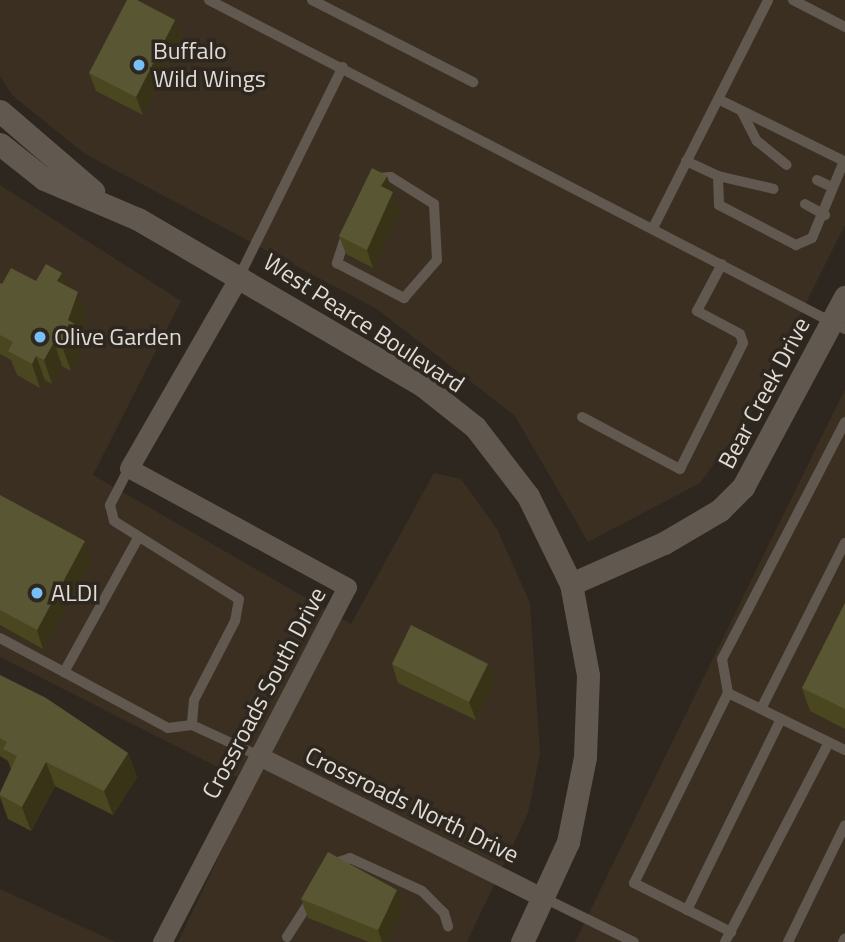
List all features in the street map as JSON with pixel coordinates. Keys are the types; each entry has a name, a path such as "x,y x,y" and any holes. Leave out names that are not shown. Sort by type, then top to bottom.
{"street":[{"name":"West Pearce Boulevard","path":"0,111 103,200"},
{"name":"West Pearce Boulevard","path":"0,144 44,179 103,200 240,275 422,385 475,427 528,496 571,584 588,675 585,757 568,842 522,942"},
{"path":"129,468 240,275"},
{"name":"Bear Creek Drive","path":"571,584 664,542 720,510 743,487 839,325 845,297"},
{"name":"Crossroads South Drive","path":"129,468 347,587 162,942"},
{"name":"Crossroads North Drive","path":"259,756 544,898"}],"lane":[{"path":"209,0 344,67 839,325"},
{"path":"312,0 473,82"},
{"path":"653,228 768,0"},
{"path":"793,0 845,27"},
{"path":"240,275 344,67"},
{"path":"718,99 844,161 832,187 825,215 812,238 796,244 719,205 718,176"},
{"path":"742,111 757,141 787,165"},
{"path":"686,161 718,176 774,189"},
{"path":"353,220 336,253 337,263 404,298 437,260 434,204 391,177 375,178 368,190"},
{"path":"817,180 832,187"},
{"path":"805,204 825,215"},
{"path":"582,417 680,469 743,343 740,334 696,311 722,264"},
{"path":"829,742 728,937 687,910 634,883 728,693 722,659 845,422"},
{"path":"129,468 111,515 137,540 228,587 239,599 235,621 194,700 192,725"},
{"path":"64,672 137,540"},
{"path":"761,709 845,543"},
{"path":"0,638 167,728 192,725 259,756"},
{"path":"728,693 845,750"},
{"path":"687,910 780,719"},
{"path":"788,942 845,825"},
{"path":"323,877 333,859 350,858 422,891 444,913 448,926"},
{"path":"287,937 317,888"},
{"path":"544,898 634,942"}],"shaded area":[{"path":"0,0 845,0 845,225 750,415 700,483 588,542 515,416 377,309 85,154 12,95 0,76"},
{"path":"0,185 181,301 93,475 351,624 434,473 461,479 497,529 530,603 540,753 528,813 467,942 178,942 253,785 0,657"},
{"path":"845,389 845,942 575,942 697,691"},
{"path":"0,889 116,942 0,942"}],"building":[{"name":"Buffalo Wild Wings","path":"127,0 137,0 175,20 136,97 89,73"},
{"path":"372,168 387,176 381,186 393,192 367,250 339,236"},
{"name":"Olive Garden","path":"46,264 62,273 57,281 78,292 68,320 75,324 62,346 54,342 44,360 36,356 32,364 8,351 13,342 0,335 0,283 2,284 11,268 36,281"},
{"name":"ALDI","path":"0,495 85,541 37,630 0,610"},
{"path":"845,603 845,709 802,688"},
{"path":"411,625 488,664 469,702 392,664"},
{"path":"0,675 46,698 128,753 104,791 46,762 22,807 0,795 17,756 3,749 7,742 0,738"},
{"path":"328,852 397,890 378,930 301,899"}],"place":[{"name":"Buffalo Wild Wings","path":"139,65"},
{"name":"Olive Garden","path":"40,337"},
{"name":"ALDI","path":"37,593"}]}
